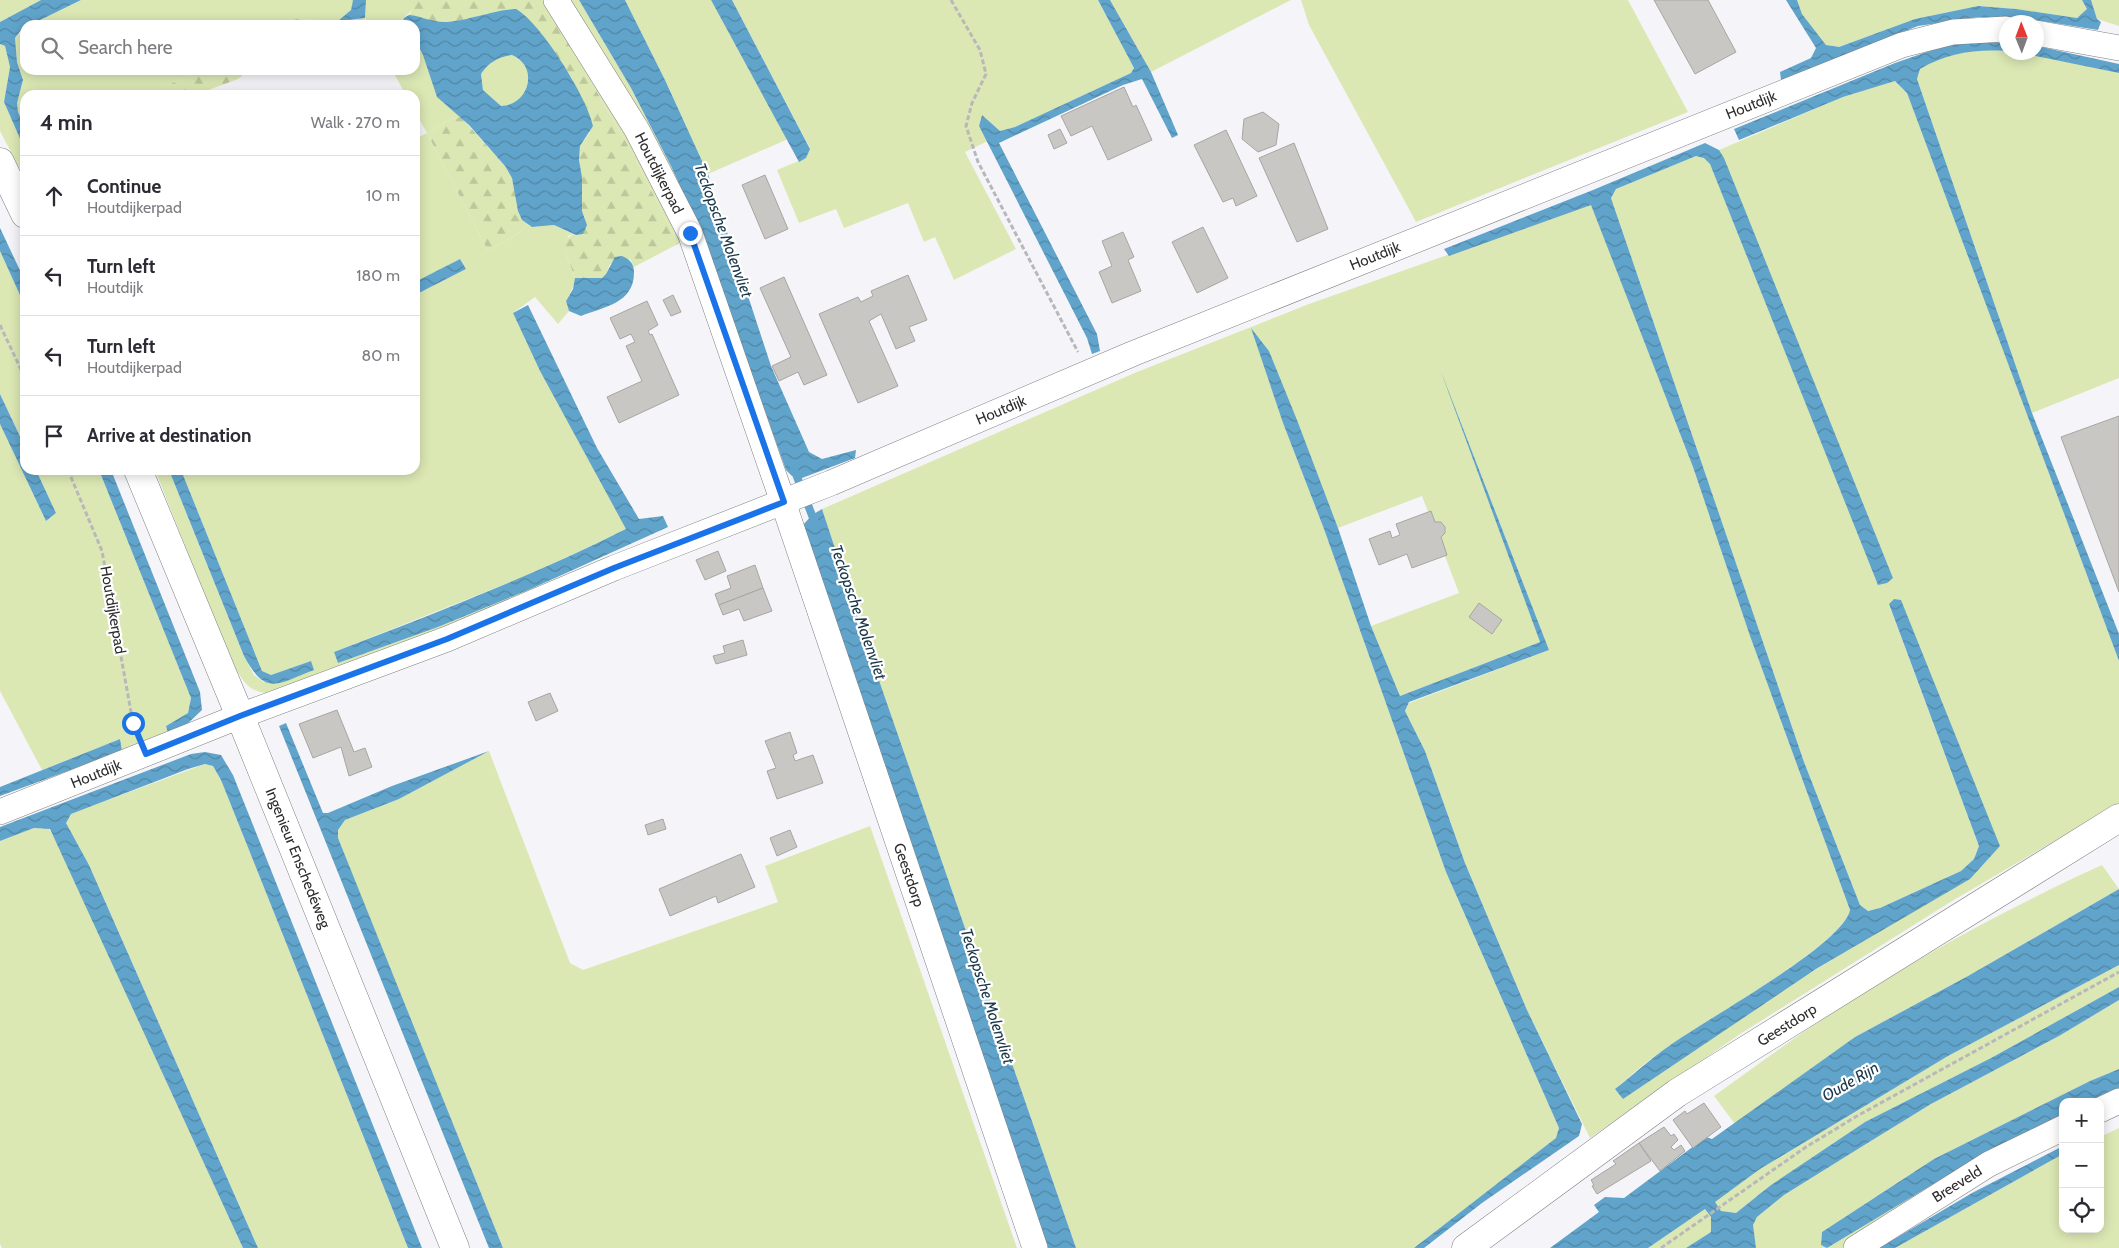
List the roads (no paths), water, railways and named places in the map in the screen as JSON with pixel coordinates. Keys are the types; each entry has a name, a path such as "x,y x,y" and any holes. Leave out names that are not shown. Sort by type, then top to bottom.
{"main road":[{"path":"0,162 20,204"},
{"name":"Ingenieur Enschedéweg","path":"140,475 240,716 455,1248"},
{"name":"Geestdorp","path":"1466,1248 1677,1093 2119,818"}],"street":[{"name":"Houtdijkerpad","path":"556,0 637,130 690,233 790,499"},
{"name":"Houtdijk","path":"0,812 240,716 447,639 614,568 830,484 1089,372 1902,46 1953,32 1999,29"},
{"path":"2044,34 2119,48"},
{"name":"Geestdorp","path":"790,499 1035,1248"},
{"path":"2104,1108 2119,1101"},
{"name":"Breeveld","path":"1856,1248 1989,1164 2059,1130"}],"water":[{"path":"41,0 81,0 40,20 20,20 20,32 15,38 17,62 23,80 17,103 20,117 20,139 4,102 10,67 5,46 0,44 0,22"},
{"path":"353,0 366,0 365,18 339,20 351,10"},
{"path":"579,0 625,0 665,80 708,174 771,366 809,452 822,459 856,450 855,458 802,478 792,476 786,470 696,221 671,166 631,88"},
{"path":"711,0 732,0 810,149 806,158 799,162"},
{"path":"1098,0 1110,0 1151,72 1178,135 1172,138 1142,79 1123,85 999,143 1097,334 1100,351 1092,354 1087,338 979,126 982,115 1000,131 1015,127 1131,73 1134,68"},
{"path":"1786,0 1797,0 1802,14 1826,45 1839,47 1915,19 1978,6 2016,9 2077,18 2087,9 2082,0 2091,0 2097,19 2101,22 2098,30 2044,21 2044,15 1999,15 1999,17 1979,17 1918,26 1781,80 1780,72 1811,58 1816,48"},
{"path":"516,9 538,29 573,80 589,113 593,126 580,146 579,160 582,177 582,211 587,225 583,234 576,235 554,225 532,227 522,220 518,211 512,178 505,166 469,125 437,97 420,49 420,20 404,20 409,15 447,22","holes":["512,55 526,67 528,84 519,99 511,104 501,106 483,90 481,74 491,63"]},
{"path":"1980,41 1999,42 1999,51 1961,53 1940,59 1920,69 1917,79 2032,413 2119,634 2119,661 1907,93 1895,81 1843,97 1739,140 1734,129 1895,63 1941,47"},
{"path":"2044,48 2119,64 2119,73 2044,58"},
{"path":"1705,143 1719,150 1724,158 1893,578 1887,583 1878,585 1710,164 1704,158 1696,156 1616,189 1611,198 1804,762 1860,905 1868,911 1880,908 1961,871 1974,859 1979,846 1889,604 1894,599 1901,600 2000,846 1970,879 1816,969 1623,1099 1615,1089 1655,1056 1686,1034 1799,962 1842,925 1850,910 1750,636 1693,467 1591,205 1449,256 1444,249"},
{"path":"0,228 20,270 20,295 0,251"},
{"path":"622,256 628,259 633,267 633,283 629,291 616,302 581,316 569,311 566,301 573,289 575,278 602,278 615,257"},
{"path":"460,259 466,269 420,292 420,279"},
{"path":"528,305 597,448 639,519 663,516 668,527 533,588 438,627 338,663 334,652 518,579 626,529 540,371 513,313"},
{"path":"1251,328 1269,351 1297,420 1338,528 1371,626 1400,696 1540,642 1440,369 1549,650 1409,702 1405,711 1425,751 1465,863 1527,1010 1582,1124 1579,1136 1482,1203 1424,1248 1414,1248 1556,1138 1559,1128 1446,872 1324,529 1283,423"},
{"path":"0,394 20,436 20,466 0,424"},
{"path":"24,475 38,475 56,513 46,521"},
{"path":"101,475 113,475 200,692 202,710 183,728 168,733 166,726 188,713 191,698"},
{"path":"171,475 183,475 262,671 271,675 311,661 314,670 281,683 273,684 259,677 244,656"},
{"path":"822,509 873,663 1076,1248 1042,1248 803,525 812,515"},
{"path":"286,723 323,813 328,813 392,786 489,751 399,799 345,820 338,830 338,838 503,1248 489,1248 279,726"},
{"path":"120,739 122,751 0,796 0,787"},
{"path":"205,752 221,755 233,775 422,1248 408,1248 221,780 213,766 205,764 188,769 71,814 66,823 89,865 258,1248 243,1248 50,829 34,828 0,841 0,827 191,754"},
{"name":"Oude Rijn","path":"2119,889 2119,965 1948,1056 1760,1169 1715,1202 1721,1211 1736,1213 1771,1185 1865,1122 1991,1058 2119,987 2119,1000 2059,1036 1931,1104 1784,1195 1757,1217 1753,1225 1756,1248 1686,1248 1711,1232 1711,1217 1705,1209 1648,1248 1550,1248 1599,1212 1594,1205 1605,1197 1624,1198 1706,1137 1712,1139 1855,1037 1968,976"},
{"path":"2119,1069 2119,1089 2100,1098 2059,1098 2059,1118 1950,1174 1827,1248 1821,1245 1822,1232 1934,1159 2090,1081"},
{"path":"2059,1148 2059,1156 1895,1248 1879,1248 1972,1193"}],"waterway":[{"name":"Teckopsche Molenvliet","path":"794,469 815,523"}]}
